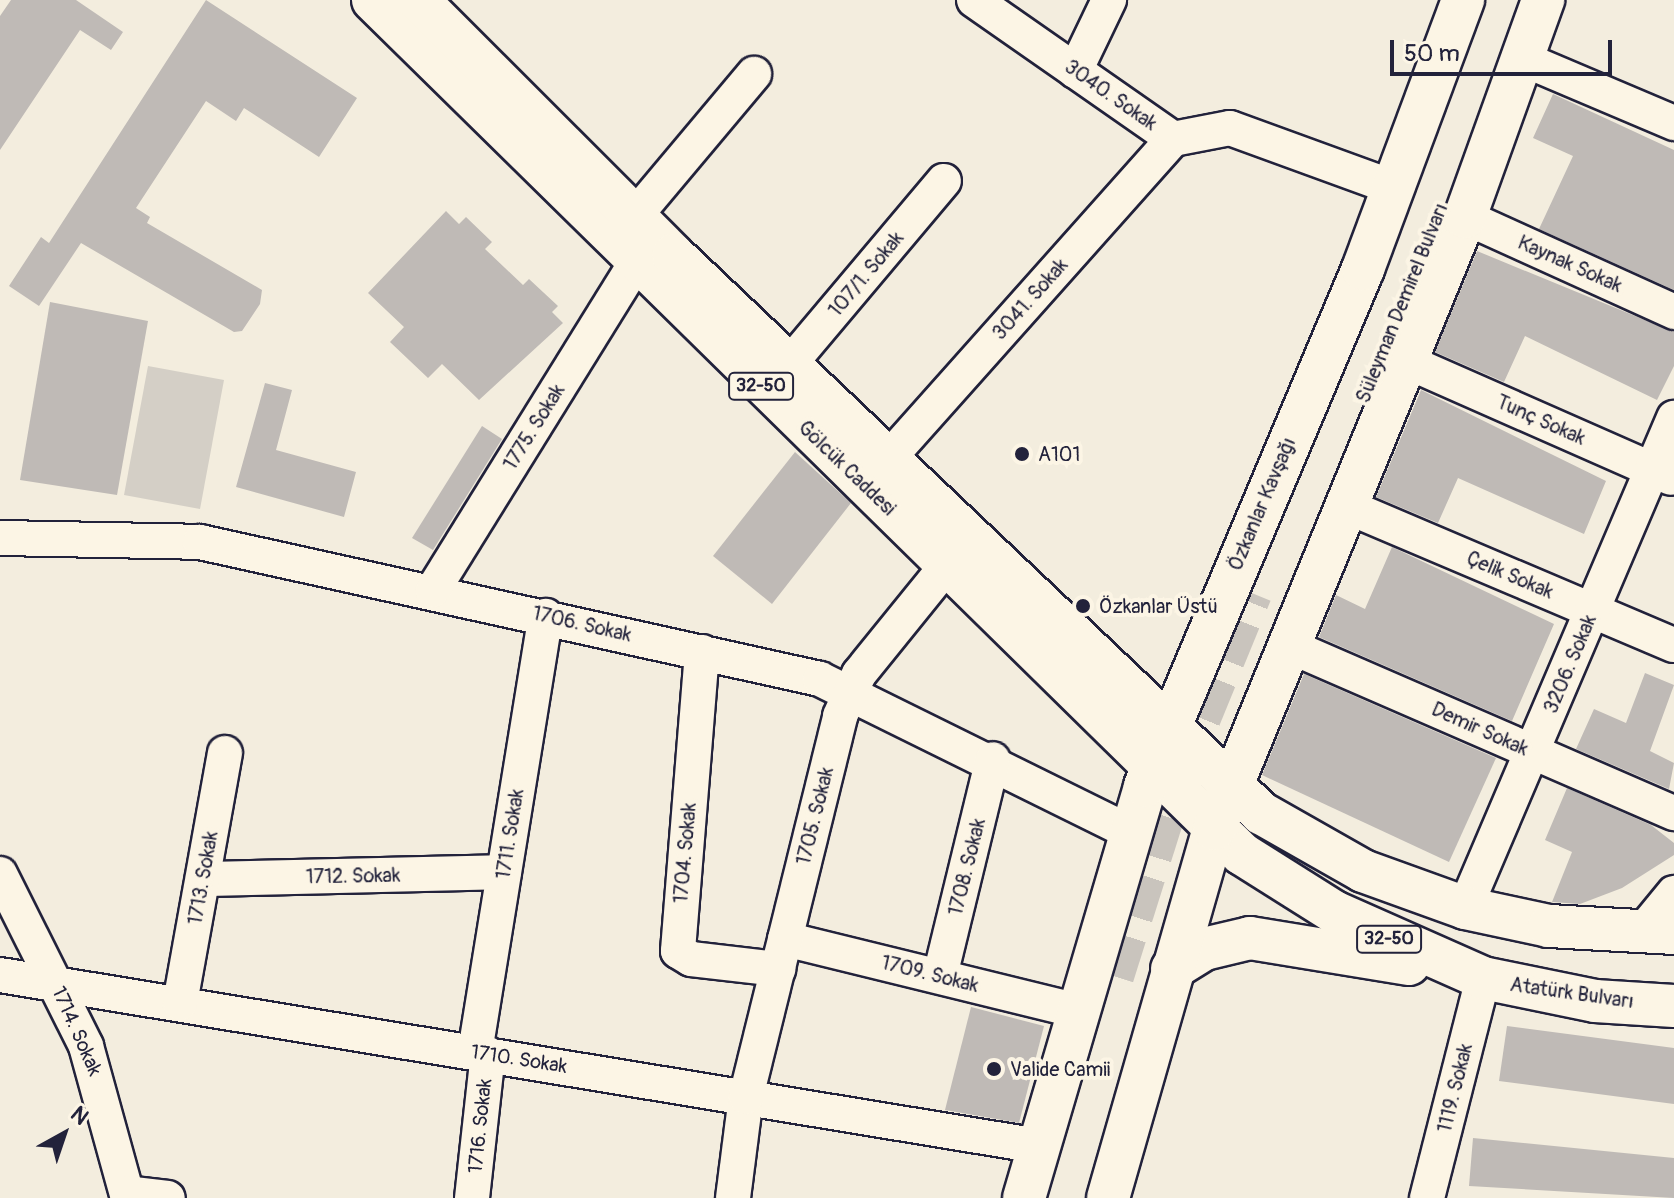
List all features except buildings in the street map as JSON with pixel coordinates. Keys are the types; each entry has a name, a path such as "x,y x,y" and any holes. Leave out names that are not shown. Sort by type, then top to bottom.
{"main road":[{"name":"Gölcük Caddesi","path":"373,0 635,264 948,564 1160,748"},
{"name":"Gölcük Caddesi","path":"418,0 634,217 887,460 1160,748"},
{"name":"Özkanlar Kavşağı","path":"1024,1198 1075,1010 1130,832 1160,748 1395,188 1463,0"},
{"name":"Süleyman Demirel Bulvarı","path":"1487,0 1263,598 1384,350 1519,0"},
{"path":"1052,1198 1141,976 1214,829 1287,645 1408,362 1465,217 1543,0"},
{"name":"32-50","path":"1160,748 1229,787 1318,849 1465,908 1549,926 1657,933"},
{"name":"Atatürk Bulvarı","path":"1160,748 1214,829 1334,912 1483,978 1595,1001 1674,1006"},
{"path":"1141,976 1204,949 1250,938 1483,978"},
{"path":"1081,1198 1141,976"},
{"path":"1108,1198 1141,976"}],"street":[{"name":"3040. Sokak","path":"974,0 1173,139 1230,128 1395,188"},
{"path":"1075,71 1109,0"},
{"path":"1523,59 1674,123"},
{"path":"634,217 754,74"},
{"name":"3041. Sokak","path":"887,460 1173,139"},
{"name":"107/1. Sokak","path":"788,366 944,181"},
{"name":"Kaynak Sokak","path":"1465,217 1674,312"},
{"name":"1775. Sokak","path":"433,590 635,264"},
{"name":"Tunç Sokak","path":"1408,362 1663,474"},
{"name":"3206. Sokak","path":"1465,908 1593,610 1663,474 1674,418"},
{"name":"Çelik Sokak","path":"1346,506 1674,645"},
{"name":"1706. Sokak","path":"0,538 200,542 433,590 702,652 849,690 993,759 1130,832"},
{"name":"1705. Sokak","path":"733,1198 746,1097 849,690 948,564"},
{"name":"1711. Sokak","path":"481,1053 504,872 546,616"},
{"name":"Demir Sokak","path":"1287,645 1674,813"},
{"name":"1704. Sokak","path":"702,652 678,951 691,959 782,954"},
{"name":"1713. Sokak","path":"180,1003 225,753"},
{"name":"1708. Sokak","path":"940,976 993,759"},
{"name":"1712. Sokak","path":"203,879 504,872"},
{"name":"1714. Sokak","path":"0,874 57,984 103,1093 127,1196"},
{"path":"1657,933 1674,893"},
{"name":"1709. Sokak","path":"782,954 940,976 1075,1010"},
{"name":"1710. Sokak","path":"0,975 1038,1146"},
{"name":"1119. Sokak","path":"1427,1198 1483,978"},
{"name":"1716. Sokak","path":"472,1198 481,1053"},
{"path":"127,1196 168,1198"}],"shaded area":[{"path":"148,366 224,380 200,509 124,495"}],"tunnel":[{"path":"1113,976 1176,776 1251,593"}],"place":[{"name":"A101","path":"1022,454"},
{"name":"Özkanlar Üstü","path":"1083,606"},
{"name":"Valide Camii","path":"994,1069"}]}
